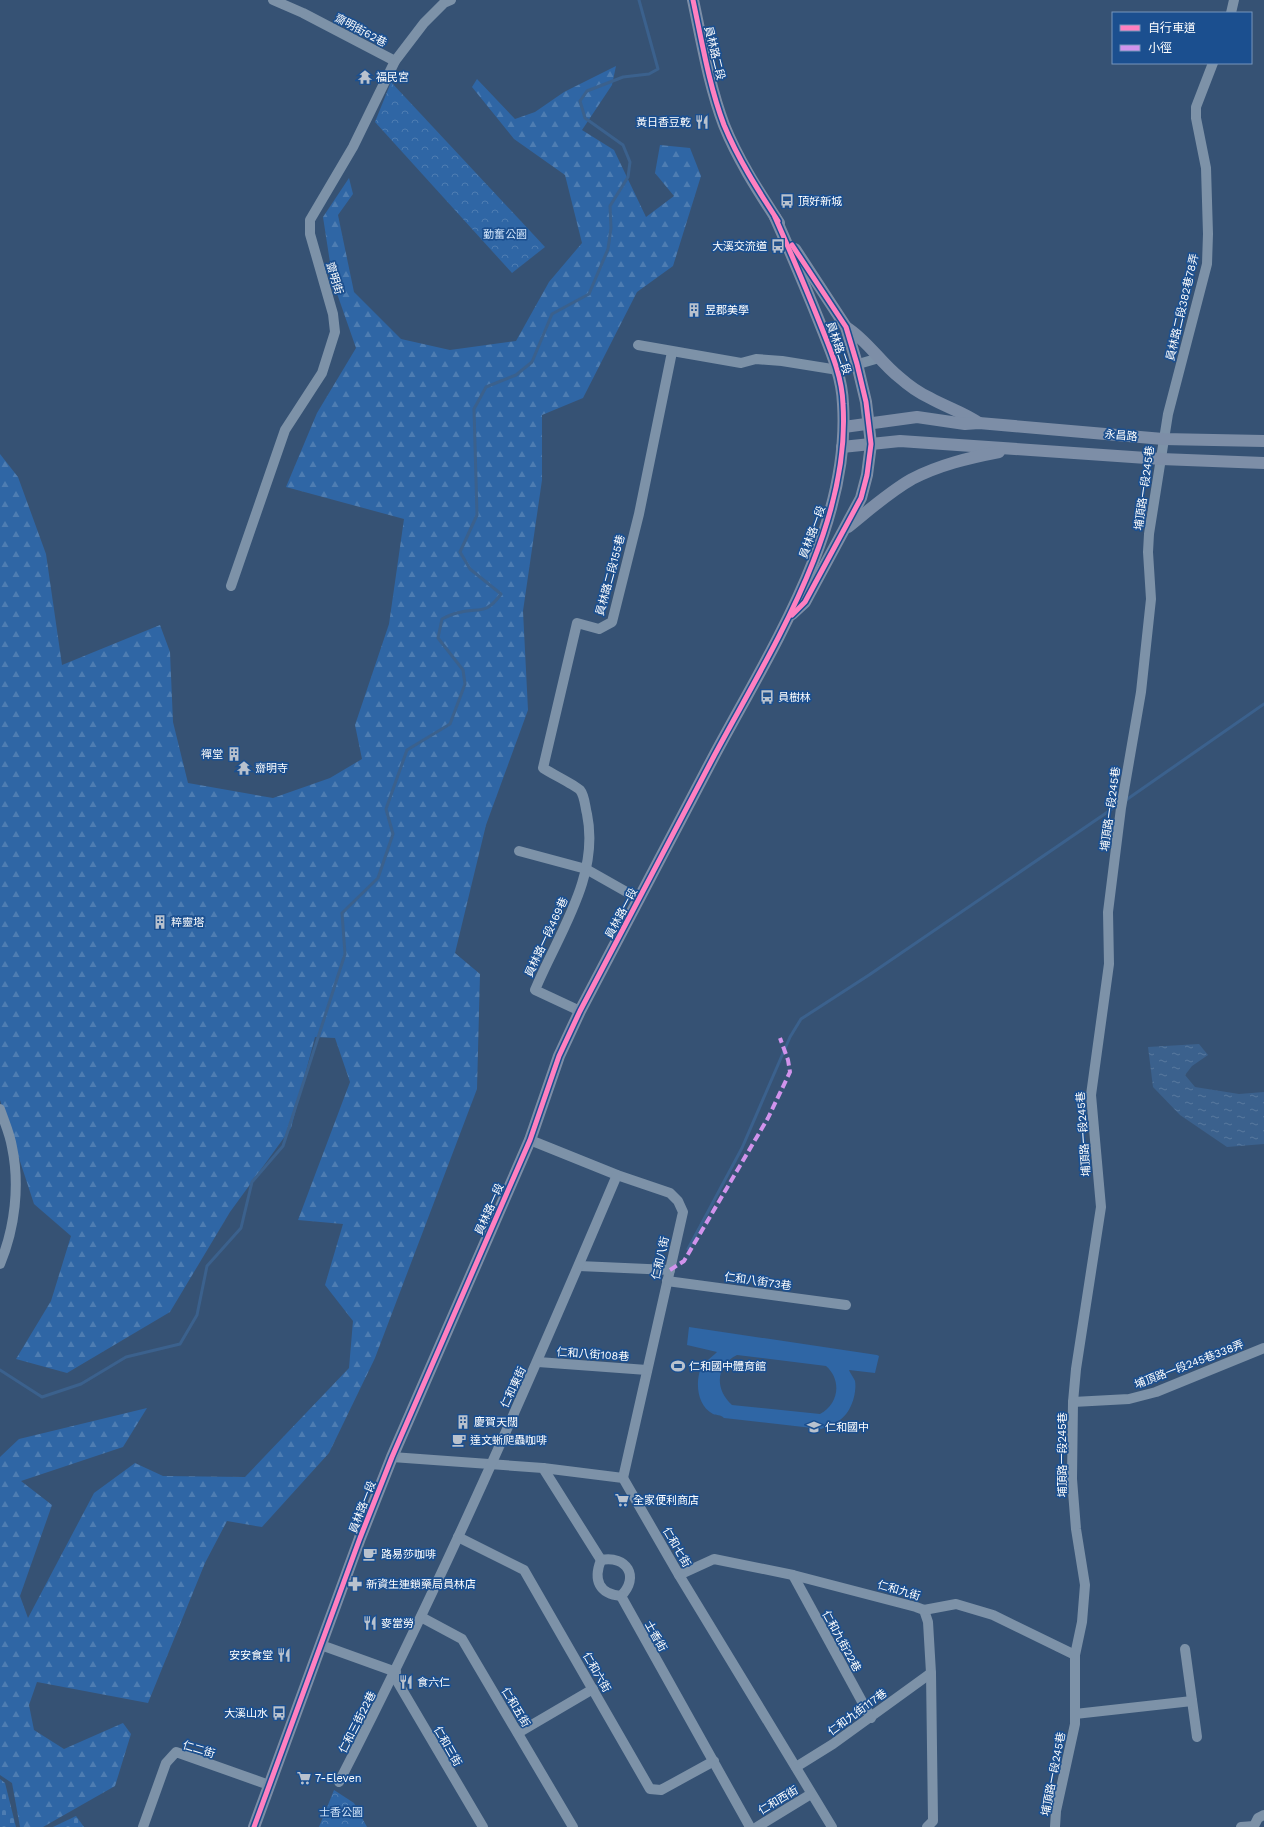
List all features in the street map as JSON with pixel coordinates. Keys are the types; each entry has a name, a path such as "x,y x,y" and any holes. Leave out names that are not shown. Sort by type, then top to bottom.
{"main road":[{"name":"員林路二段","path":"693,0 706,65 724,125 756,188 846,327 866,402 868,424"},
{"name":"員林路二段","path":"775,217 838,370 843,403 844,427 842,447"},
{"path":"846,327 858,335 900,378 929,398 968,415 979,424"},
{"name":"永昌路","path":"844,427 917,418 965,424 1163,438 1264,441"},
{"name":"員林路一段","path":"787,619 805,602 846,529 861,498 867,475 871,444 868,424"},
{"name":"永昌路","path":"842,447 900,441 1161,459 1264,463"},
{"name":"員林路一段","path":"254,1827 392,1457 530,1140 559,1056 580,1011 787,619 823,538 830,516 842,447"},
{"path":"846,529 910,480 935,468 958,460 1012,449"}],"street":[{"name":"齋明街62巷","path":"273,0 303,13 395,61"},
{"name":"齋明街","path":"231,586 255,521 285,430 322,373 335,332 333,314 310,234 310,220 353,147 395,61 424,23 444,3 451,0"},
{"path":"1232,12 1234,0"},
{"name":"員林路二段382巷78弄","path":"1163,438 1207,264 1208,234 1206,168 1196,118 1196,107 1213,64"},
{"path":"638,345 741,363 756,359 782,360 838,370 879,358"},
{"name":"員林路二段155巷","path":"586,869 588,850 588,818 584,798 580,790 543,768 577,623 600,630 612,622 639,514 672,352"},
{"name":"埔頂路一段245巷","path":"1055,1827 1056,1812 1075,1724 1075,1655 1082,1622 1085,1585 1076,1529 1072,1479 1073,1402 1077,1361 1101,1207 1091,1096 1108,964 1108,912 1121,808 1141,692 1151,599 1148,552 1163,438"},
{"path":"519,851 586,869 639,899"},
{"name":"員林路一段469巷","path":"580,1011 535,990 577,899 586,869"},
{"path":"0,1109 12,1146 15,1184 14,1223 0,1264"},
{"name":"仁和八街","path":"530,1140 617,1175 670,1193 678,1201 683,1212 624,1478"},
{"name":"仁和東街","path":"395,1674 538,1362 617,1175"},
{"path":"579,1266 670,1270"},
{"name":"仁和八街73巷","path":"667,1281 846,1305"},
{"name":"埔頂路一段245巷338弄","path":"1073,1402 1129,1399 1156,1392 1264,1348"},
{"name":"仁和八街108巷","path":"538,1362 647,1370"},
{"path":"392,1457 543,1468 624,1478"},
{"path":"543,1468 601,1560"},
{"name":"仁和七街","path":"624,1478 679,1575 832,1827"},
{"name":"仁和六街","path":"458,1537 524,1570 650,1789 661,1790 714,1761"},
{"path":"611,1558 621,1561 628,1569 631,1579 628,1589 621,1596 612,1595 604,1590 598,1582 596,1571 601,1560 611,1558"},
{"name":"仁和九街","path":"679,1575 714,1559 793,1575 924,1610 928,1622 931,1673 933,1821 927,1827"},
{"name":"仁和九街22巷","path":"793,1575 871,1718"},
{"name":"士香街","path":"621,1596 750,1827"},
{"path":"924,1610 956,1604 978,1610 993,1615 1075,1655"},
{"name":"仁和五街","path":"421,1617 462,1639 573,1827"},
{"path":"321,1646 395,1674"},
{"path":"1185,1649 1197,1737"},
{"name":"仁和九街117巷","path":"796,1767 871,1718 931,1673"},
{"name":"仁和三街22巷","path":"339,1782 395,1674"},
{"name":"仁和三街","path":"395,1674 483,1827"},
{"path":"518,1732 593,1689"},
{"path":"1075,1714 1192,1701"},
{"name":"仁二街","path":"143,1827 166,1764 176,1752 269,1785"},
{"name":"仁和西街","path":"757,1827 811,1794"},
{"path":"1241,1827 1254,1827 1258,1818 1264,1815"}],"green space":[{"path":"616,66 612,85 582,130 614,150 646,217 674,196 655,173 660,145 690,148 701,176 673,266 637,292 583,398 542,415 542,480 523,611 528,710 486,825 455,953 480,974 477,1089 375,1358 329,1453 262,1527 227,1521 205,1563 148,1703 37,1682 29,1705 34,1730 64,1749 123,1723 131,1734 115,1786 43,1827 20,1827 12,1783 0,1775 0,1457 19,1439 147,1408 123,1447 21,1481 52,1505 20,1596 28,1618 94,1493 135,1463 163,1476 245,1477 349,1368 353,1321 325,1285 343,1224 298,1220 350,1082 335,1038 315,1037 291,1128 230,1212 170,1312 67,1373 16,1359 51,1301 71,1236 34,1204 0,1100 0,454 18,477 46,554 62,665 160,625 170,652 173,722 188,783 273,798 330,778 362,759 355,725 389,624 404,519 286,487 317,413 356,348 333,282 323,217 349,178 353,194 338,215 354,292 401,339 450,350 516,341 549,282 582,243 565,175 514,139 472,87 477,79 515,119 535,112 564,92"},
{"name":"勤奮公園","path":"391,82 545,247 512,273 375,122"},
{"path":"689,1327 879,1356 875,1373 849,1370 855,1385 852,1404 842,1418 821,1429 724,1418 713,1414 701,1400 698,1380 702,1366 717,1352 687,1345","holes":["737,1355 826,1366 834,1378 836,1392 831,1404 820,1414 732,1405 726,1399 720,1385 721,1372 725,1365"]},
{"path":"0,1779 5,1783 16,1827 0,1827"},
{"name":"士香公園","path":"334,1790 354,1803 367,1827 319,1827"},
{"path":"76,1816 84,1827 53,1827"}],"water":[{"path":"1199,1044 1208,1055 1192,1066 1185,1075 1195,1087 1239,1094 1264,1092 1264,1144 1227,1147 1180,1115 1153,1087 1148,1047"}],"waterway":[{"path":"0,1370 42,1397 81,1384 126,1357 180,1344 197,1315 207,1266 241,1228 252,1182 283,1146 345,954 342,913 378,878 393,834 386,809 407,750 450,724 465,684 463,670 438,638 442,619 455,613 482,610 491,605 501,594 470,569 460,552 477,515 474,409 486,387 516,375 532,362 552,314 589,294 608,249 611,228 610,206 628,177 630,162 623,145 585,118 580,101 587,91 623,77 649,74 658,69 639,0"},
{"path":"1126,800 1264,704"},
{"path":"688,1249 742,1148 790,1037 801,1019 869,975 1112,809"}],"marked path":[{"path":"670,1270 684,1261 768,1118 790,1072 788,1060 780,1038"}],"cycle path":[{"path":"693,0 710,79 724,125 742,162 778,221"},
{"path":"254,1827 360,1538 392,1457 530,1140 559,1056 580,1011 714,756 782,631 820,542 834,497 842,450 842,393 838,372 831,352 775,217"},
{"path":"792,245 846,327 866,402 871,444 867,475 861,498 805,602 792,615"}],"place":[{"name":"福民宮","path":"365,77"},
{"name":"黃日香豆乾","path":"702,122"},
{"name":"頂好新城","path":"787,201"},
{"name":"大溪交流道","path":"778,246"},
{"name":"昱郡美學","path":"694,310"},
{"name":"員樹林","path":"767,697"},
{"name":"禪堂","path":"234,754"},
{"name":"齋明寺","path":"244,768"},
{"name":"粹靈塔","path":"160,922"},
{"name":"仁和國中體育館","path":"678,1366"},
{"name":"慶賀天闊","path":"463,1422"},
{"name":"仁和國中","path":"814,1427"},
{"name":"達文蜥爬蟲咖啡","path":"459,1440"},
{"name":"全家便利商店","path":"622,1500"},
{"name":"路易莎咖啡","path":"370,1554"},
{"name":"新資生連鎖藥局員林店","path":"355,1584"},
{"name":"麥當勞","path":"370,1623"},
{"name":"安安食堂","path":"284,1655"},
{"name":"食六仁","path":"406,1682"},
{"name":"大溪山水","path":"279,1713"},
{"name":"7-Eleven","path":"304,1778"}]}
